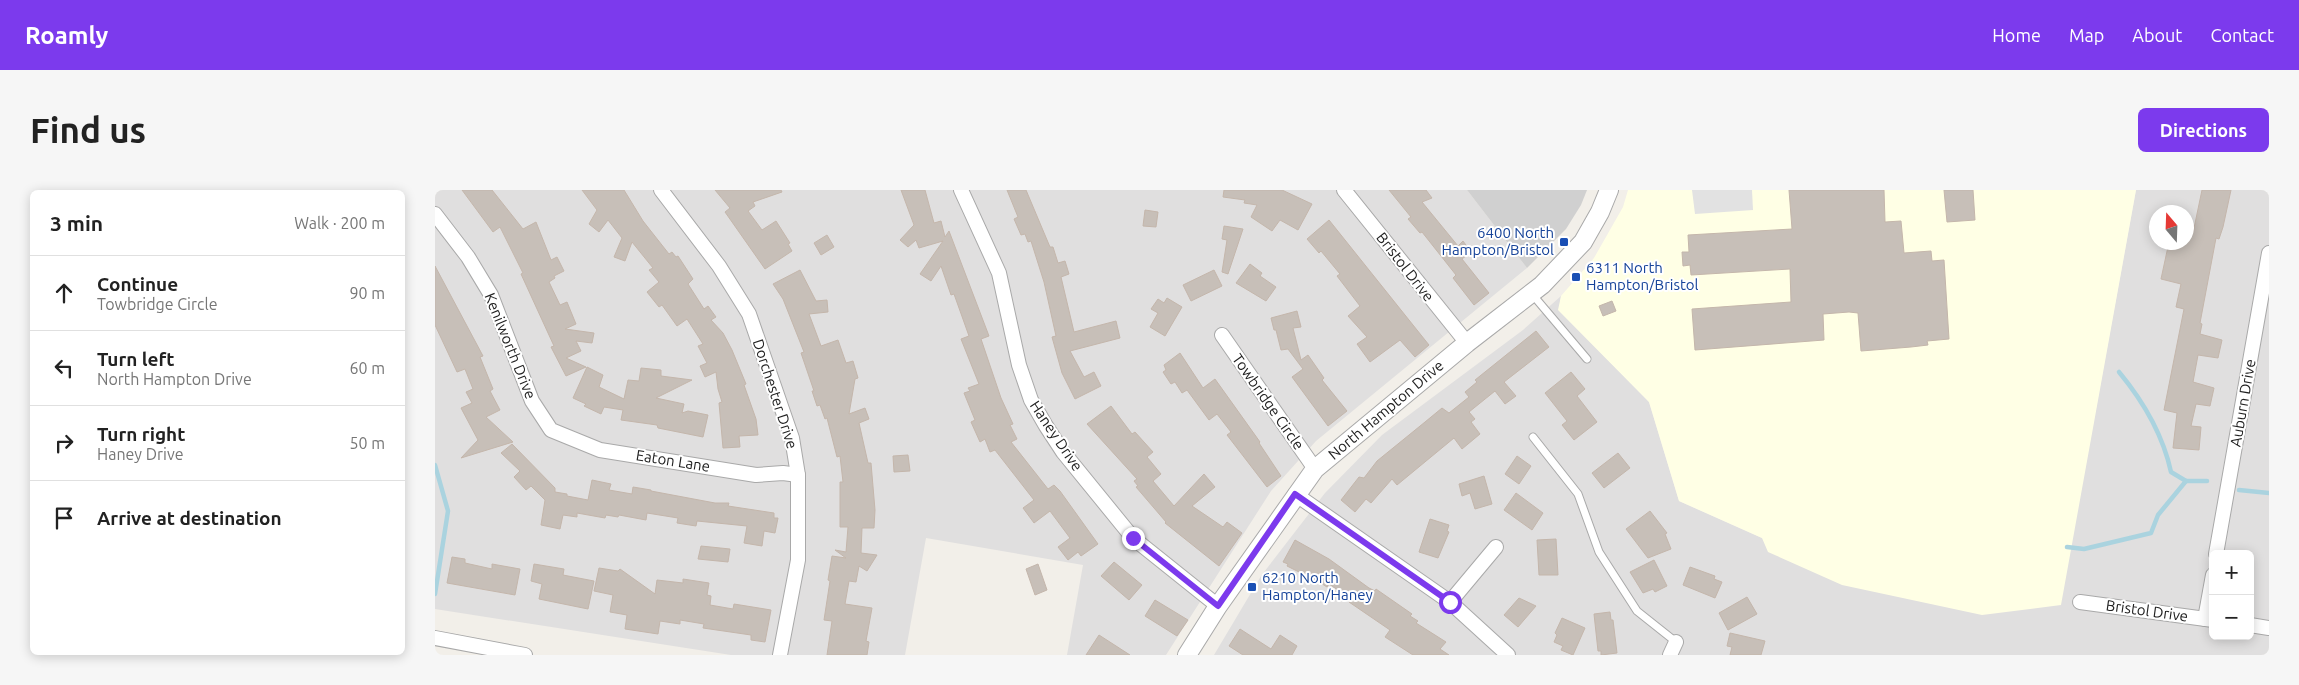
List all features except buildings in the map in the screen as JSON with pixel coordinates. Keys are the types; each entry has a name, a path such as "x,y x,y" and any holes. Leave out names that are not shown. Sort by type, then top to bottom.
{"street":[{"name":"Dorchester Drive","path":"661,190 719,266 749,314 792,438 799,475 798,560 780,655"},
{"name":"Haney Drive","path":"961,190 976,218 999,273 1019,365 1031,400 1046,426 1133,538 1218,606"},
{"name":"Bristol Drive","path":"1344,190 1467,343"},
{"name":"North Hampton Drive","path":"1187,655 1218,606 1295,494 1315,469 1467,343 1531,293 1583,242 1600,212 1609,190"},
{"name":"Kenilworth Drive","path":"435,214 468,257 491,296 532,401 551,430"},
{"name":"Auburn Drive","path":"2218,550 2269,252"},
{"name":"Towbridge Circle","path":"1222,335 1315,469"},
{"name":"Eaton Lane","path":"551,430 600,450 756,475 783,473 799,475"},
{"path":"1295,494 1450,602 1508,655"},
{"path":"1450,602 1496,547"},
{"name":"Bristol Drive","path":"2080,602 2209,620"},
{"path":"2254,626 2269,628"},
{"path":"435,638 525,655"}],"lane":[{"path":"1531,293 1587,359"},
{"path":"1533,437 1578,494 1599,552 1637,611 1673,649"}],"shaded area":[{"path":"435,190 1467,190 1527,268 1316,441 1271,491 1166,655 1067,655 1083,565 926,538 905,655 731,655 435,609"},
{"path":"1467,190 1587,190 1581,205 1566,229 1527,268"},
{"path":"1628,190 2136,190 2061,605 1982,615 1842,585 1768,552 1762,538 1679,501 1649,402 1558,310 1561,296 1594,258 1623,207"},
{"path":"1692,190 1752,190 1753,210 1695,214"},
{"path":"2136,190 2269,190 2269,655 1214,655 1261,576 1325,493 1382,435 1523,330 1561,296 1559,310 1649,402 1679,501 1762,538 2060,605"}],"waterway":[{"path":"2119,372 2151,419 2163,445 2171,472 2186,481"},
{"path":"435,465 448,511 435,594"},
{"path":"2067,547 2084,549 2151,533 2158,515 2186,481 2207,481"},
{"path":"2239,490 2269,493"}],"place":[{"name":"6400 North Hampton/Bristol","path":"1564,242"},
{"name":"6311 North Hampton/Bristol","path":"1576,277"},
{"name":"6210 North Hampton/Haney","path":"1252,587"}],"route":[{"path":"1133,538 1218,606 1295,494 1450,602"}]}
